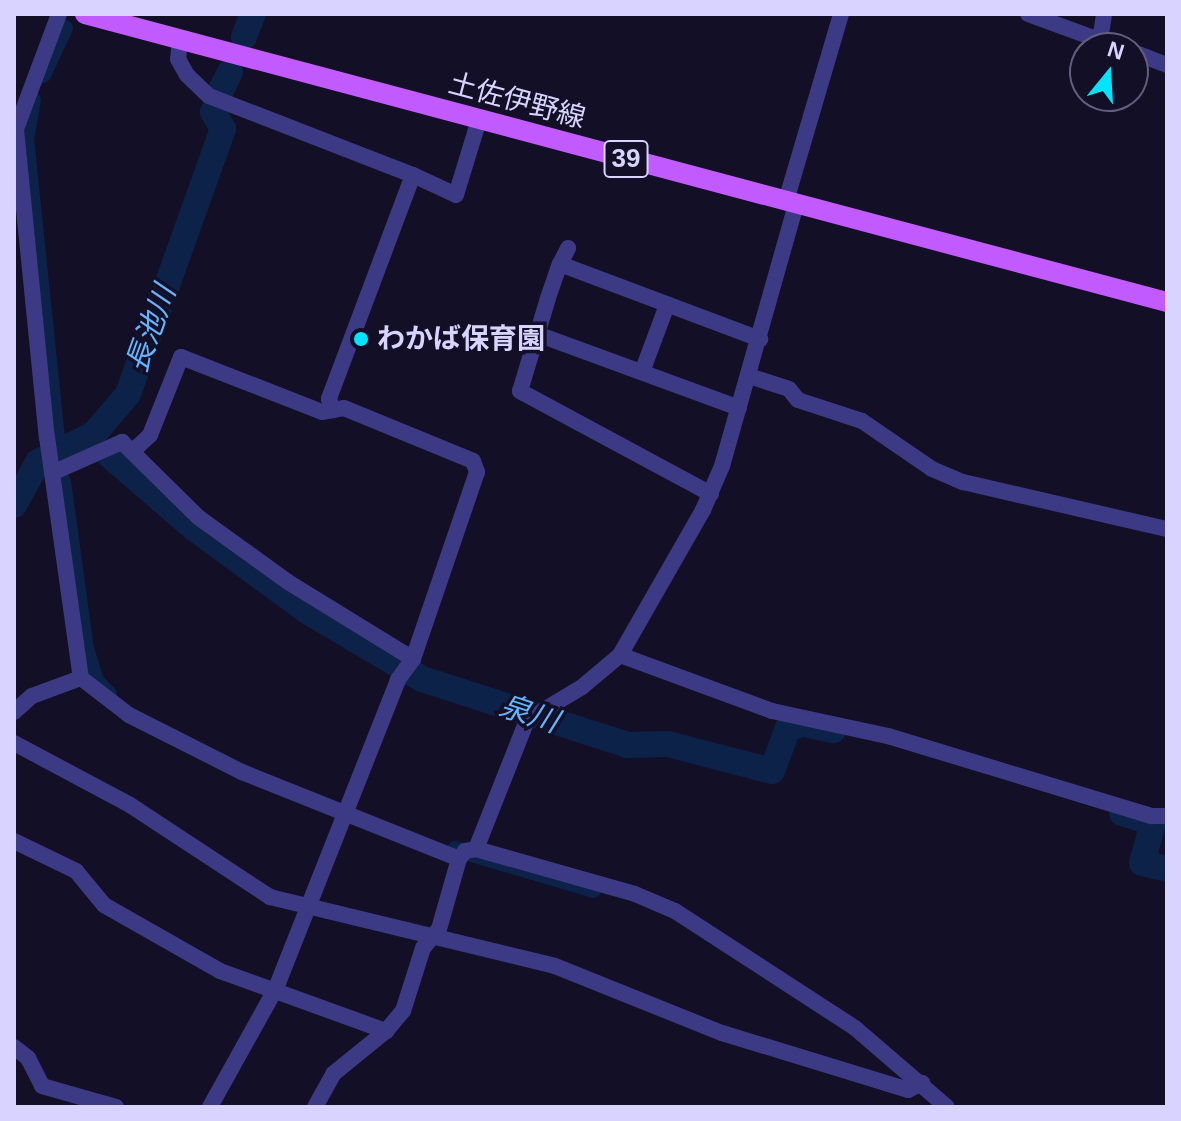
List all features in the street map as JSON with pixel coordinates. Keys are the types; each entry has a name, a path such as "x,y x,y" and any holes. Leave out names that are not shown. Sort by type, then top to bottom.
{"main road":[{"name":"土佐伊野線","path":"85,14 1167,302"}],"street":[{"path":"59,14 16,129 47,437 81,678 129,715 242,772 465,854 635,894 675,911 855,1028 915,1087 947,1107"},
{"path":"315,1107 333,1074 386,1031 403,1011 423,948 433,936 465,854 532,716 582,687 620,655 711,494 760,339 791,203 841,14"},
{"path":"1028,14 1078,32"},
{"path":"180,38 178,59 187,75 209,96 413,175 456,195 479,120"},
{"path":"333,410 329,399 413,175"},
{"path":"568,248 560,264 520,391 711,494"},
{"path":"560,264 760,339"},
{"path":"642,372 667,305"},
{"path":"537,334 739,408"},
{"path":"134,450 150,435 181,357 322,412 344,408 473,461 477,472 408,667 304,909 275,990 210,1107"},
{"path":"749,376 789,389 798,400 862,421 932,469 963,482 1167,529"},
{"path":"52,469 113,443 134,450 198,517 408,667"},
{"path":"620,655 772,711 888,736 1152,816 1167,816"},
{"path":"14,712 32,696 81,678"},
{"path":"14,743 130,805 250,887 304,909 555,966 722,1033 915,1087"},
{"path":"14,841 76,871 104,905 220,971 386,1031"},
{"path":"14,1047 28,1058 42,1086 116,1107"}],"waterway":[{"name":"長池川","path":"244,37 253,14"},
{"path":"43,75 65,28"},
{"name":"長池川","path":"221,90 230,72"},
{"path":"33,100 26,138 59,456"},
{"name":"長池川","path":"14,505 38,462 94,434 128,394 223,129 213,112"},
{"name":"泉川","path":"109,455 194,528 307,611 422,679 627,745 668,744 772,771 788,728 804,724 833,730"},
{"path":"63,481 86,648 96,681 109,694"},
{"name":"泉川","path":"1122,813 1153,823 1142,863 1167,869"},
{"path":"455,849 593,890"}],"place":[{"name":"わかば保育園","path":"361,339"}]}
